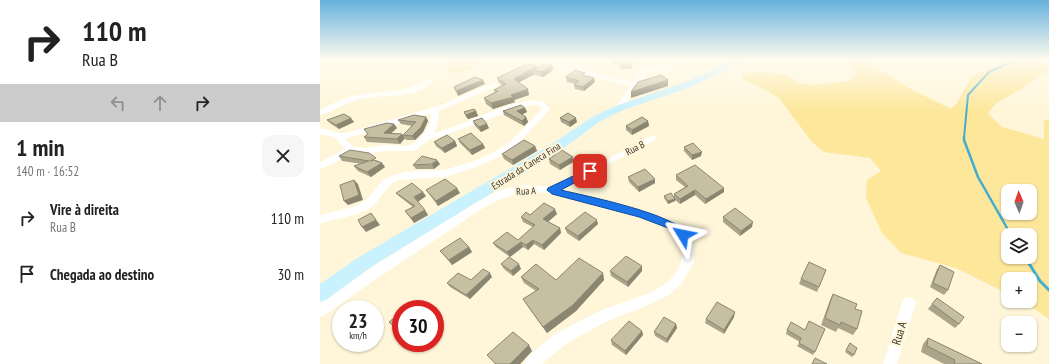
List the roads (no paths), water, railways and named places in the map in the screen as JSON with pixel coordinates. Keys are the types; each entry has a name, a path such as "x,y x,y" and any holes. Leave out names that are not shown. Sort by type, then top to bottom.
{"street":[{"path":"605,77 635,84"},
{"path":"619,108 640,77"},
{"name":"Estrada da Caneca Fina","path":"320,294 365,262 521,170 595,120 619,108 687,85 705,77"},
{"path":"320,113 355,98 395,95 421,88 430,81"},
{"path":"338,137 435,110 470,96 494,84"},
{"path":"320,219 334,214 359,210 368,204 389,181 402,176 439,175 459,169 501,151 516,141 534,121 543,114 546,109 540,103 525,104 440,134 426,137"},
{"path":"320,166 351,150 367,151 384,148 411,150 426,137 433,128 436,121 435,110"},
{"path":"320,131 327,132 338,137 351,150"},
{"name":"Rua A","path":"320,311 384,266 477,207 504,193 523,189 552,190 641,214 672,226 683,235 688,246 688,260 678,279 664,291 636,304 606,315 580,328 558,341 531,364"},
{"name":"Rua A","path":"890,364 909,303"}],"lane":[{"name":"Rua B","path":"552,190 653,138"}],"waterway":[{"path":"964,138 968,95 984,77"},
{"path":"964,138 978,177 1007,228"},
{"path":"1029,264 1040,281 1049,290"}]}
